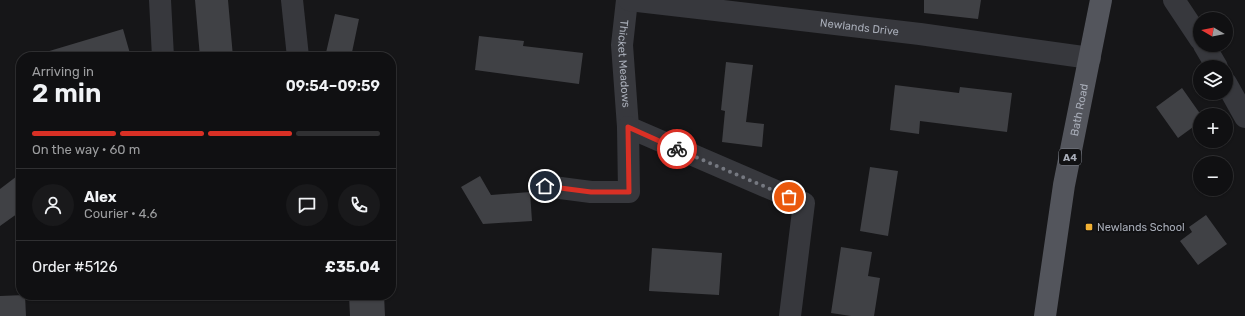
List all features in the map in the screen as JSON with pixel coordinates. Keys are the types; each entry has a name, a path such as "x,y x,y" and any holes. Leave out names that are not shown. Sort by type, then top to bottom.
{"main road":[{"name":"Bath Road","path":"1045,316 1064,185 1101,0"}],"street":[{"path":"160,0 163,52"},
{"path":"292,0 297,52"},
{"name":"Newlands Drive","path":"628,0 920,34 1090,58"},
{"name":"Thicket Meadows","path":"545,186 591,192 629,192 628,127 622,45 628,0"},
{"path":"1174,0 1193,28"},
{"path":"1233,96 1245,117"},
{"path":"628,127 804,203 790,316"}],"building":[{"path":"195,0 228,0 233,52 200,52"},
{"path":"924,0 981,0 978,19 924,13"},
{"path":"335,14 359,19 352,52 326,52"},
{"path":"123,29 130,52 46,52"},
{"path":"479,36 524,41 523,46 583,53 579,84 475,70"},
{"path":"726,62 753,65 746,122 764,124 762,147 722,142 725,111 721,110"},
{"path":"895,85 959,93 960,87 1012,93 1007,132 920,121 919,134 890,130"},
{"path":"1182,88 1196,108 1193,108 1193,127 1178,138 1156,107"},
{"path":"870,167 898,171 888,236 860,231"},
{"path":"480,176 491,195 530,192 532,221 483,224 461,187"},
{"path":"16,177 16,215 0,226 0,189"},
{"path":"1206,215 1227,244 1198,265 1180,241 1192,232 1189,227"},
{"path":"841,247 872,252 868,276 880,278 874,316 851,316 831,313"},
{"path":"652,248 722,253 719,295 649,291"},
{"path":"16,295 16,300 25,300 26,316 0,316 0,296"},
{"path":"349,300 384,300 385,316 350,316"}],"way so far":[{"path":"677,149 789,197"}],"place":[{"name":"Newlands School","path":"1089,227"}],"route":[{"path":"545,186 591,192 629,192 628,127 677,149"}]}
